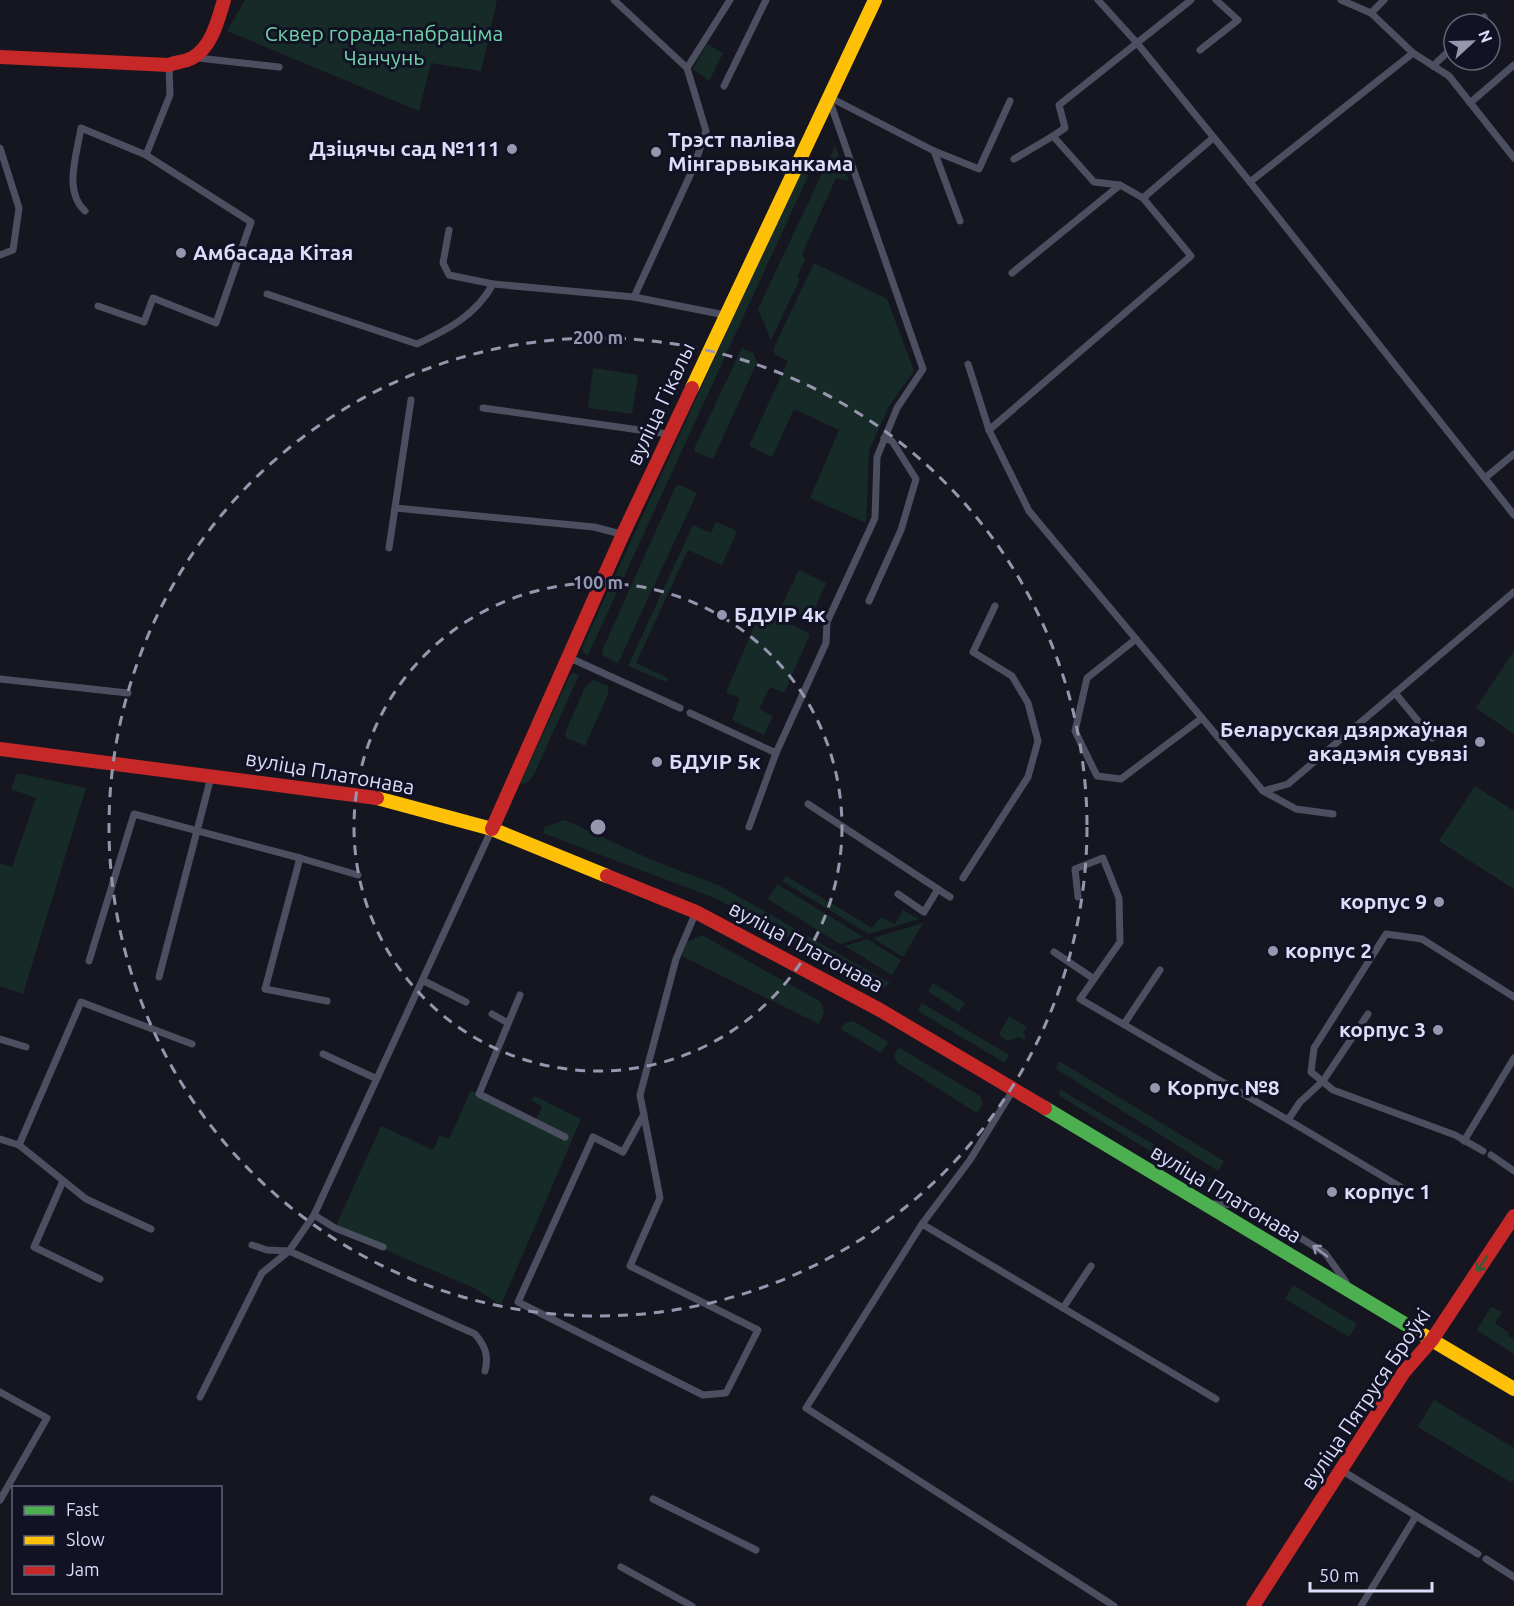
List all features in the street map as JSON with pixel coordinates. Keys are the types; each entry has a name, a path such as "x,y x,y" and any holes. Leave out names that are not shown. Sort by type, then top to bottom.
{"main road":[{"path":"0,57 169,65 194,57 205,45 215,28 224,0"},
{"name":"вуліца Гікалы","path":"492,829 623,534 875,0"},
{"name":"вуліца Платонава","path":"0,749 379,798 492,829 696,912 850,993 1514,1389"},
{"name":"вуліца Пятруся Броўкі","path":"1253,1606 1404,1372 1432,1340 1514,1215"}],"lane":[{"path":"614,0 687,68 706,131 693,169 634,297"},
{"path":"687,68 730,0"},
{"path":"724,87 766,0"},
{"path":"1098,0 1137,43 1250,182 1514,514"},
{"path":"1014,159 1065,128 1059,105 1191,0"},
{"path":"1200,50 1238,20 1216,0"},
{"path":"1341,0 1353,2 1371,13 1413,53 1449,76 1514,158"},
{"path":"1371,13 1384,0"},
{"path":"1250,182 1413,53"},
{"path":"194,57 279,67"},
{"path":"1433,66 1442,57"},
{"path":"146,155 170,95 169,65"},
{"path":"1470,103 1514,65"},
{"path":"828,97 934,152 979,169 1010,101"},
{"path":"749,827 776,753 826,643 827,622 875,518 877,457 884,438 897,408 923,369 828,97"},
{"path":"85,211 75,202 72,184 81,128 146,155 251,222 216,323 153,298 144,321 98,306"},
{"path":"989,430 1191,256 1143,198 1120,185 1094,182 1053,136"},
{"path":"1143,198 1214,138"},
{"path":"0,148 19,208 13,250 0,255"},
{"path":"934,152 960,221"},
{"path":"1012,273 1120,185"},
{"path":"449,230 443,263 449,275 493,284 634,297 726,315"},
{"path":"267,294 417,344 447,330 483,303 493,284"},
{"path":"968,364 989,430 1029,511 1263,791 1296,809 1334,814"},
{"path":"389,548 411,400"},
{"path":"483,408 670,435"},
{"path":"869,601 901,530 916,479 892,441 884,438"},
{"path":"1485,478 1514,454"},
{"path":"395,508 594,527 623,534"},
{"path":"1263,791 1288,784 1514,592"},
{"path":"963,878 1028,777 1038,741 1028,703 1012,676 973,652 995,606"},
{"path":"1137,639 1087,678 1075,731 1097,776 1120,779 1202,718"},
{"path":"567,658 680,708"},
{"path":"0,680 128,693"},
{"path":"1395,693 1432,738"},
{"path":"690,712 776,753"},
{"path":"159,976 212,775"},
{"path":"808,804 950,897"},
{"path":"89,961 134,814 358,875"},
{"path":"200,1397 262,1273 289,1251 314,1215 375,1078 424,981 492,829"},
{"path":"300,858 265,989 327,1001"},
{"path":"1078,897 1076,869 1103,858 1119,898 1120,942 1080,999 1409,1192"},
{"path":"898,894 924,912 938,889"},
{"path":"644,1114 623,1152 593,1137 518,1302 703,1395 726,1393 758,1330 630,1266 660,1198 644,1114 640,1095 676,959 696,912"},
{"path":"1483,1151 1455,1135 1333,1090 1311,1072 1314,1048 1386,934 1422,939 1514,997"},
{"path":"1054,952 1094,979"},
{"path":"1124,1024 1160,970"},
{"path":"424,981 466,1002"},
{"path":"520,995 479,1094 565,1137"},
{"path":"19,1145 81,1002 192,1044"},
{"path":"492,1014 508,1023"},
{"path":"1288,1120 1300,1102 1323,1081 1368,1014"},
{"path":"0,1039 26,1047"},
{"path":"324,1054 375,1078"},
{"path":"1464,1141 1514,1058"},
{"path":"1013,1090 970,1160 922,1224 806,1408 1114,1606"},
{"path":"0,1139 19,1145 86,1199 151,1229"},
{"path":"1491,1155 1514,1171"},
{"path":"63,1181 34,1247 100,1279"},
{"path":"1201,1203 1247,1205 1325,1253 1356,1296"},
{"path":"314,1215 335,1228 383,1247"},
{"path":"922,1224 1216,1399"},
{"path":"252,1245 267,1250 289,1251 474,1334 484,1346 488,1362 485,1371"},
{"path":"1063,1308 1091,1266"},
{"path":"0,1392 47,1418 0,1500"},
{"path":"1341,1470 1478,1554"},
{"path":"653,1499 756,1550"},
{"path":"1361,1606 1416,1516"},
{"path":"1486,1559 1514,1576"},
{"path":"621,1567 692,1606"}],"green space":[{"name":"Сквер горада-пабраціма Чанчунь","path":"245,0 497,0 481,71 431,63 419,111 227,31"},
{"path":"707,44 723,53 709,81 693,69"},
{"path":"835,146 849,181 836,178 802,254 805,259 797,277 800,279 771,340 758,309"},
{"path":"804,163 807,165 808,176 588,655 582,648"},
{"path":"814,263 887,299 914,371 889,406 869,451 866,523 810,498 839,430 794,409 772,457 749,446 788,361 776,355 773,350"},
{"path":"742,348 753,353 757,362 713,459 695,452 694,449"},
{"path":"593,368 638,375 632,414 588,408"},
{"path":"680,485 697,493 618,663 604,656 602,651 676,486"},
{"path":"716,522 737,531 722,565 688,550 636,663 668,678 666,682 628,666 693,525 711,533"},
{"path":"799,570 826,583 810,619 782,605"},
{"path":"762,609 810,634 784,693 770,687 759,709 773,716 764,735 732,720 740,698 726,692"},
{"path":"1514,651 1514,734 1476,708"},
{"path":"574,673 579,675 534,774 527,783 520,784 570,675"},
{"path":"593,680 608,686 608,694 585,746 567,738 565,733 585,687"},
{"path":"17,773 86,788 23,994 0,986 0,863 12,867 36,798 11,789"},
{"path":"1475,786 1514,811 1514,889 1439,841"},
{"path":"565,820 652,860 720,886 890,983 882,989 717,899 543,833 545,827"},
{"path":"786,876 872,928 881,917 895,924 903,910 919,919 869,934 782,881"},
{"path":"777,884 863,937 840,944 768,899"},
{"path":"923,923 903,957 873,938"},
{"path":"702,935 821,1002 824,1012 819,1024 682,956 687,942"},
{"path":"867,939 901,960 892,975 845,946"},
{"path":"933,983 965,1003 959,1012 928,991"},
{"path":"922,1003 1009,1055 1005,1063 918,1011"},
{"path":"1009,1016 1027,1027 1023,1033 1026,1037 1024,1040 1019,1037 1007,1041 999,1034"},
{"path":"853,1021 888,1042 881,1053 841,1029 845,1023"},
{"path":"898,1047 980,1096 983,1104 977,1113 898,1063 894,1057"},
{"path":"1059,1061 1224,1161 1218,1171 1056,1069"},
{"path":"1059,1089 1228,1188 1191,1176 1060,1096"},
{"path":"471,1090 535,1122 542,1107 531,1100 535,1096 581,1119 501,1305 474,1288 335,1228 381,1126 433,1150 440,1135 449,1139"},
{"path":"1293,1285 1357,1324 1349,1337 1285,1299"},
{"path":"1491,1307 1502,1312 1495,1323 1509,1333 1508,1336 1514,1340 1514,1354 1477,1330"},
{"path":"1434,1400 1514,1448 1512,1483 1418,1427"}],"traffic: fast":[{"path":"1045,1108 1420,1333"}],"traffic: slow":[{"path":"692,388 875,0"},
{"path":"377,798 492,829 607,876"},
{"path":"1420,1333 1514,1389"}],"traffic: jam":[{"path":"0,57 169,65 192,58 205,47 224,0"},
{"path":"492,829 623,534 692,388"},
{"path":"0,749 377,798"},
{"path":"607,876 696,912 880,1010 1045,1108"},
{"path":"1253,1606 1404,1372 1432,1340 1514,1216"}],"place":[{"name":"Дзіцячы сад №111","path":"512,149"},
{"name":"Трэст паліва Мінгарвыканкама","path":"656,152"},
{"name":"Амбасада Кітая","path":"181,253"},
{"name":"БДУІР 4к","path":"722,615"},
{"name":"Беларуская дзяржаўная акадэмія сувязі","path":"1480,742"},
{"name":"БДУІР 5к","path":"657,762"},
{"name":"корпус 9","path":"1439,902"},
{"name":"корпус 2","path":"1273,951"},
{"name":"корпус 3","path":"1438,1030"},
{"name":"Корпус №8","path":"1155,1088"},
{"name":"корпус 1","path":"1332,1192"}]}
